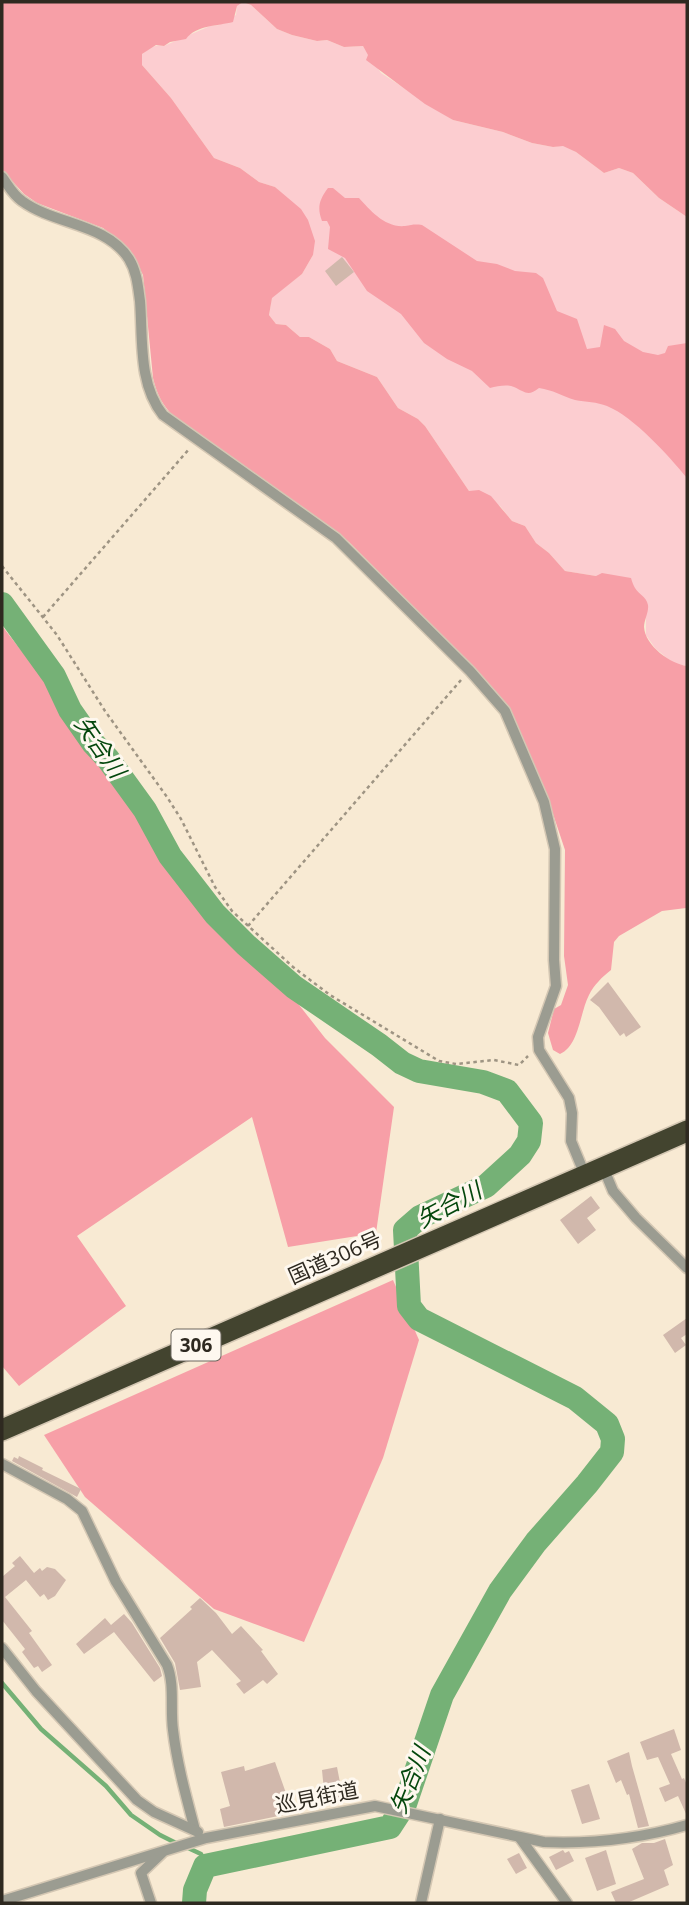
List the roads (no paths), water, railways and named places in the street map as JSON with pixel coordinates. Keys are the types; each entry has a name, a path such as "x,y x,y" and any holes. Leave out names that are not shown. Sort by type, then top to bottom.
{"highway":[{"name":"国道306号","path":"2,1430 687,1131"}],"street":[{"path":"2,177 21,201 99,233 115,244 128,258 137,279 146,382 152,399 163,415 336,538 470,671 505,711 544,802 555,849 556,986 538,1037 539,1050 569,1098 572,1141 594,1171 636,1218 687,1268"},
{"path":"2,1464 67,1499 82,1511 116,1582 167,1665 172,1680 173,1727 180,1775 199,1836"},
{"path":"2,1648 36,1691 137,1800 199,1836"},
{"name":"巡見街道","path":"2,1900 167,1849 199,1836 375,1806 520,1838 561,1842 638,1836 687,1825"},
{"path":"421,1903 440,1819"},
{"path":"520,1838 567,1903"},
{"path":"151,1903 141,1873 167,1849"}],"waterway":[{"name":"矢合川","path":"2,604 54,676 70,710 145,810 170,856 215,914 246,945 294,987 402,1063 419,1071 483,1082 507,1091 531,1123 529,1141 520,1155 486,1186 420,1217 405,1230 409,1306 419,1319 575,1398 607,1424 613,1439 612,1452 536,1542 500,1591 442,1695 405,1804 390,1827 205,1866 195,1890 194,1903"},
{"path":"2,1683 41,1729 106,1786 131,1815 178,1844"},
{"path":"186,1847 201,1854 205,1866"}]}
